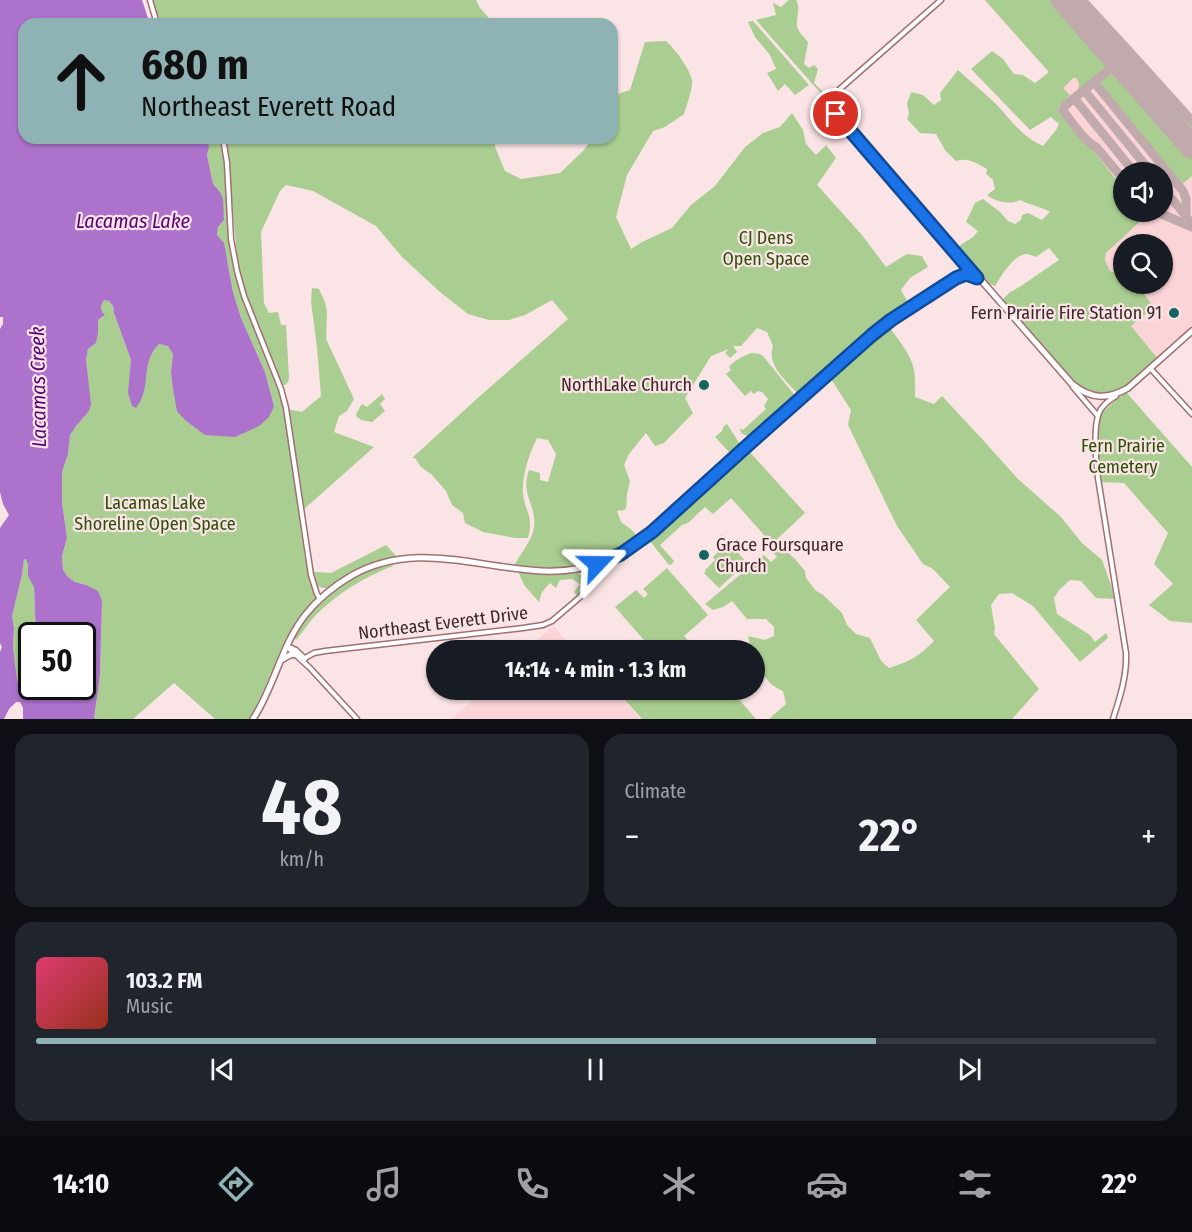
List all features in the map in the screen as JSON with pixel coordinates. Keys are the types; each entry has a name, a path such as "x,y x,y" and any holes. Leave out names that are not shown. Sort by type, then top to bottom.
{"main road":[{"path":"253,719 271,685 286,646 300,622 320,599 340,583 359,572 401,559 433,557 511,568 552,571 584,568 613,558 643,539 872,335 956,278 966,274 977,278 1071,384 1096,396 1119,393 1128,388 1192,331"},
{"path":"281,660 296,654"}],"street":[{"path":"150,0 155,18"},
{"path":"941,0 832,97 834,110 839,118 977,278"},
{"path":"223,144 231,239 237,271 244,296 284,398 310,575 320,599"},
{"path":"1150,368 1192,414"},
{"path":"1071,384 1098,416"},
{"path":"1113,719 1123,688 1126,662 1123,628 1095,459 1098,416 1102,407 1119,393"},
{"name":"Northeast Everett Drive","path":"305,658 314,653 326,651 543,625 559,616 587,590 584,568"},
{"path":"286,646 291,647 305,658 310,668"},
{"path":"286,646 310,668 357,719"}],"shaded area":[{"path":"984,0 1087,0 1192,114 1192,327 1158,359 1131,326 1154,307 1144,294 1173,294 1173,234 1127,234 1140,222 1173,222 1173,162 1113,162 1113,176 1058,107 1069,95"},
{"path":"1113,247 1113,272 1109,271 1105,260 1106,253"},
{"path":"553,626 566,640 537,640"},
{"path":"472,700 625,700 640,719 451,719"}],"green space":[{"path":"152,0 476,0 489,18 157,18"},
{"path":"789,0 796,0 797,27 808,42 804,64 809,68 814,65 818,69 814,83 826,97 756,20 776,15 773,3 781,7"},
{"path":"985,0 1059,0 1112,60 1113,64 1110,67 1078,92 1079,83 1076,78 1073,78 1063,88 1070,95 1058,107 1113,176 1113,222 1140,222 1127,234 1113,234 1113,247 1106,253 1105,260 1110,271 1113,272 1113,294 1144,294 1154,307 1131,326 1158,359 1128,385 1108,393 1097,393 1071,379 1002,300 1059,260 1049,248 1036,257 1021,255 1008,267 995,286 979,275 956,248 978,231 966,222 975,203 983,199 1008,221 1015,224 1021,220 1022,215 1028,213 1042,220 1050,212 1020,200 1016,202 999,201 987,195 995,189 993,180 986,174 987,169 968,160 956,161 945,150 936,134 920,133 907,119 909,114 907,104 911,92 923,95 934,105 941,100 940,93 958,70 994,102 1022,132 1043,146 1059,124 1051,117 1030,130 971,69 992,51 1003,59 1014,74 1023,75 1035,83 1049,72"},
{"path":"1068,0 1080,0 1125,49 1117,56"},
{"path":"753,21 809,85 795,95 785,84 778,91 767,73 776,69 770,55 755,37 748,22"},
{"name":"CJ Dens Open Space","path":"666,41 689,71 692,81 684,114 665,127 653,131 627,175 616,217 631,249 672,228 691,205 715,186 745,147 763,133 780,127 792,113 803,130 806,144 816,155 826,145 836,158 817,185 862,235 886,267 907,254 922,256 928,267 910,278 901,290 910,306 800,396 775,367 773,346 767,332 757,328 741,346 733,346 737,352 730,358 725,353 729,349 711,356 685,398 693,413 664,443 655,446 646,433 629,454 624,465 630,481 626,508 617,511 621,522 639,539 608,556 579,565 549,568 514,566 528,543 534,527 533,512 526,487 529,470 540,473 540,480 548,482 556,454 548,440 537,438 525,472 523,493 530,519 528,538 483,532 465,523 463,513 452,505 446,491 415,458 412,458 568,319 552,300 525,315 509,320 489,320 468,314 402,257 376,226 313,191 286,185 280,191 261,232 264,303 269,313 278,312 281,325 286,325 289,378 285,385 281,385 252,315 238,267 226,144 495,144 505,171 521,179 560,173 588,144 618,144 618,94 630,90 645,42"},
{"path":"1129,54 1192,123 1192,141 1123,64 1121,59"},
{"path":"1114,67 1118,67 1192,151 1192,176 1180,186 1173,177 1173,162 1160,162 1097,84 1098,80"},
{"name":"Lacamas Lake Shoreline Open Space","path":"209,144 221,144 232,260 241,293 285,414 305,559 316,598 297,619 251,719 215,719 174,683 133,719 94,719 100,675 102,601 86,585 75,582 63,570 62,556 67,538 62,502 62,472 68,454 70,435 89,411 86,360 88,349 96,343 98,320 103,317 101,306 104,300 109,301 113,306 131,360 131,370 146,378 149,360 155,348 158,344 168,345 173,354 171,372 274,406 265,372 241,318 228,264 217,235 218,227 224,220 220,192 213,184 207,155"},
{"path":"312,288 319,289 325,302 326,339 354,399 347,411 339,416 334,432 374,447 303,510 287,409 302,412 321,396 311,302"},
{"path":"888,325 912,363 915,375 915,397 934,404 942,396 1018,479 1061,517 1082,543 1102,560 1114,599 1096,598 1081,581 1070,580 1054,598 1057,614 1090,635 1095,642 1106,633 1108,638 1080,662 1033,606 1012,593 999,594 991,605 994,634 1039,689 1012,719 769,719 786,704 783,691 771,684 765,676 765,640 774,636 774,627 766,619 747,619 732,601 713,610 705,604 753,564 755,566 754,564 764,555 771,562 777,557 771,550 772,544 731,498 713,514 705,507 660,545 674,561 672,564 669,565 649,540 649,537 748,450 805,513 775,541 805,571 806,578 816,591 842,613 847,625 856,634 870,638 881,661 889,668 919,655 934,641 916,620 950,587 933,569 923,564 897,526 848,425 851,410 829,376"},
{"path":"751,353 763,356 793,393 794,399 749,437 741,433 740,428 743,430 766,409 764,406 768,399 758,391 754,394 751,391 745,396 726,374 731,370 729,367 734,362"},
{"name":"Fern Prairie Cemetery","path":"1126,392 1192,467 1192,623 1170,621 1149,605 1173,584 1154,564 1168,533 1124,483 1100,482 1099,420 1106,409"},
{"path":"382,394 385,399 380,404 385,411 372,422 361,420 356,416 362,404 367,407"},
{"path":"727,424 740,444 739,449 732,455 715,437"},
{"path":"722,535 748,564 719,588 704,573 715,560 713,557 723,547 717,539"},
{"path":"386,545 397,557 355,573 328,588 315,584 314,572 331,573"},
{"path":"24,560 28,560 34,587 35,622 18,622 18,681 12,616"},
{"path":"392,562 393,566 372,575 341,594 314,617 296,640 294,638 309,614 338,587 359,575"},
{"path":"667,568 708,615 684,636 687,640 644,640 615,607 636,590 644,598 648,594 643,589"},
{"path":"518,571 576,571 583,578 586,586 579,597 574,592 580,584 572,579 560,580 556,588 550,583 542,592 539,602 524,585"},
{"path":"748,636 765,640 749,640"},
{"path":"625,700 740,700 756,719 642,719"}],"water":[{"name":"Lacamas Lake","path":"0,0 142,0 148,18 18,18 18,144 209,144 207,155 213,184 223,199 224,220 218,227 217,235 224,243 233,292 241,318 265,372 274,406 269,417 259,426 235,437 205,435 177,411 171,372 173,354 168,346 159,344 150,359 141,401 136,408 132,406 128,393 131,360 113,306 109,301 104,300 101,306 105,315 98,320 96,343 88,349 86,360 91,404 89,411 70,435 68,454 62,472 62,502 67,538 62,556 63,570 75,582 98,591 102,601 100,675 94,719 23,719 23,708 20,702 16,702 4,719 0,719 0,652 2,647 0,643 0,528 9,515 0,492 0,329 3,317 0,317"}],"taxiway":[{"path":"1082,0 1128,50"},
{"path":"1113,167 1083,136 1063,109 1110,69 1128,50 1192,121"},
{"path":"1094,82 1183,191 1186,199 1186,216"},
{"path":"1084,90 1143,162"},
{"path":"1074,98 1126,162"},
{"path":"1173,200 1192,227"},
{"path":"1173,219 1192,227"}],"runway":[{"path":"1063,0 1192,147"}],"place":[{"name":"Fern Prairie Fire Station 91","path":"1174,313"},
{"name":"NorthLake Church","path":"704,385"},
{"name":"Grace Foursquare Church","path":"704,555"}],"route":[{"path":"597,564 621,554 652,532 891,320 962,275 973,275 977,278 836,114"}],"water label":[{"name":"Lacamas Creek","path":"38,387"}]}
